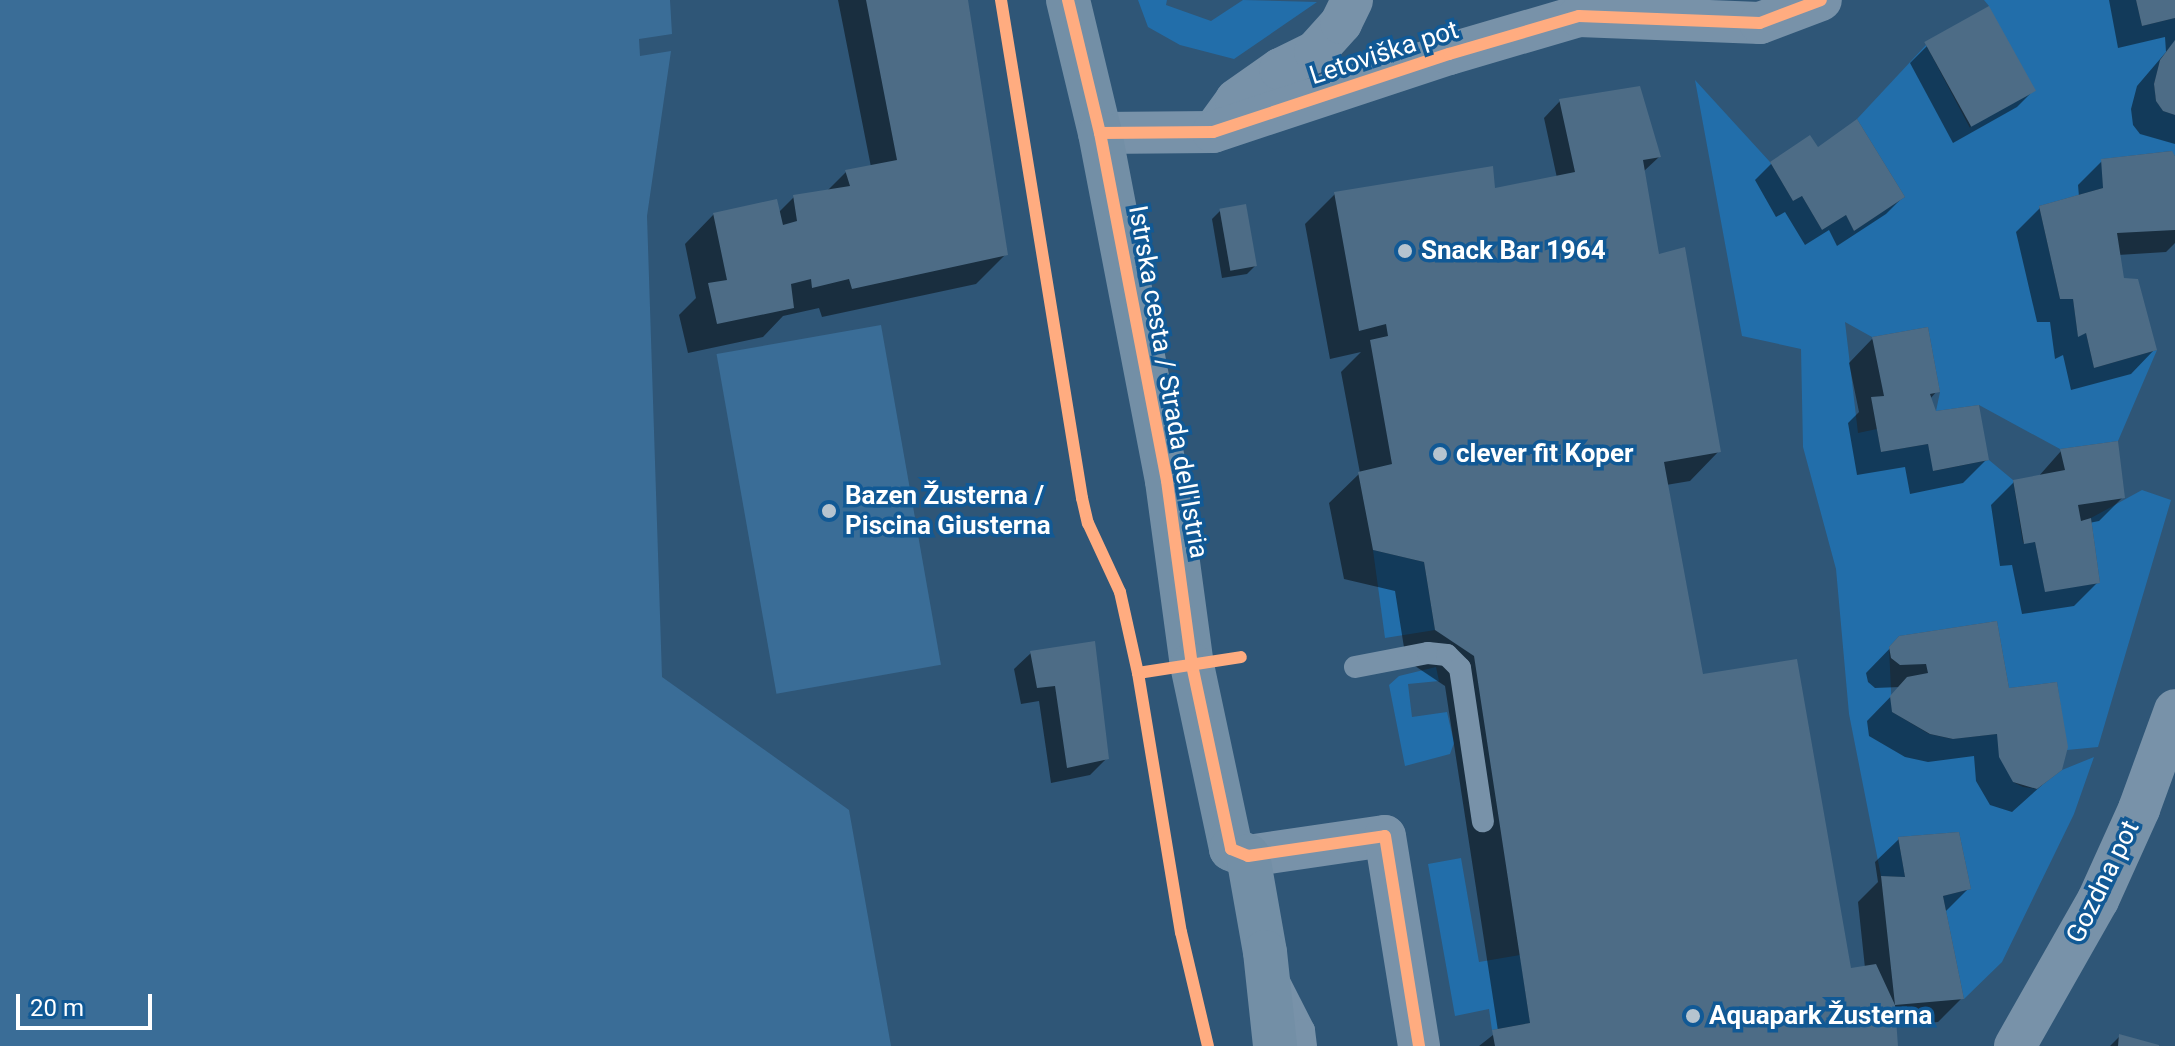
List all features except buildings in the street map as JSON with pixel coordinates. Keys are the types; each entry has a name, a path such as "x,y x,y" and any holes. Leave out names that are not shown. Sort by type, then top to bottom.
{"street":[{"name":"Istrska cesta / Strada dell'Istria","path":"1068,0 1100,133 1167,481 1192,665 1231,849 1248,856 1265,952 1275,1046"},
{"name":"Letoviška pot","path":"1213,132 1236,100 1280,69 1315,52 1341,23 1352,0"},
{"name":"Letoviška pot","path":"1100,133 1213,132 1449,54 1579,16 1760,23 1821,0"},
{"name":"Gozdna pot","path":"2015,1046 2098,900 2157,806 2175,710"},
{"path":"1248,856 1385,836 1419,1046"}],"lane":[{"path":"1355,667 1428,653 1447,655 1460,668 1483,821"},
{"path":"1265,952 1304,1030 1306,1046"}],"shaded area":[{"path":"0,0 670,0 672,34 639,39 640,56 671,51 647,216 662,677 849,810 891,1046 0,1046"},
{"path":"1138,0 1167,0 1166,5 1211,21 1243,0 1317,2 1234,59 1180,45 1148,27"},
{"path":"1984,0 2136,0 2142,26 2175,18 2175,42 2160,60 2154,84 2156,101 2163,111 2175,115 2175,156 2171,151 2102,159 2103,188 2039,206 2060,299 2073,299 2078,336 2086,333 2094,368 2157,350 2118,441 2060,449 1979,405 1936,411 1940,392 1928,327 1872,337 1845,322 1858,433 1877,429 1881,452 1928,444 1934,471 1989,460 2013,480 2023,543 2035,542 2045,591 2100,583 2091,518 2142,490 2171,500 2098,747 2067,750 2057,682 2009,688 1997,621 1899,636 1889,647 1892,712 1929,734 1952,739 1997,734 2013,782 2037,789 2062,770 2094,757 2074,814 2002,962 1964,999 1943,896 1971,889 1959,832 1898,837 1905,877 1881,876 1849,714 1836,569 1803,447 1801,349 1742,336 1695,80 1770,162 1793,201 1802,196 1822,230 1846,215 1854,231 1905,197 1857,119 1926,45 1970,128 1989,6"},
{"name":"Bazen Žusterna / Piscina Giusterna","path":"881,325 941,665 776,694 717,354"},
{"path":"1373,550 1424,562 1435,630 1385,638"},
{"path":"1436,667 1439,681 1408,684 1412,717 1447,712 1454,743 1450,754 1405,766 1389,685 1399,676"},
{"path":"1461,858 1479,962 1520,955 1530,1023 1492,1030 1489,1009 1455,1016 1428,864"}],"cycle path":[{"path":"1001,0 1082,498 1088,523 1120,592 1138,673 1181,932 1208,1046"},
{"path":"1068,0 1100,133 1167,481 1192,665 1231,849 1248,856 1385,836 1419,1046"},
{"path":"1100,133 1213,132 1449,54 1579,16 1760,23 1821,0"},
{"path":"1138,673 1241,657"}],"place":[{"name":"Snack Bar 1964","path":"1405,251"},
{"name":"clever fit Koper","path":"1440,454"},
{"name":"Bazen Žusterna / Piscina Giusterna","path":"829,511"},
{"name":"Aquapark Žusterna","path":"1693,1016"}]}
